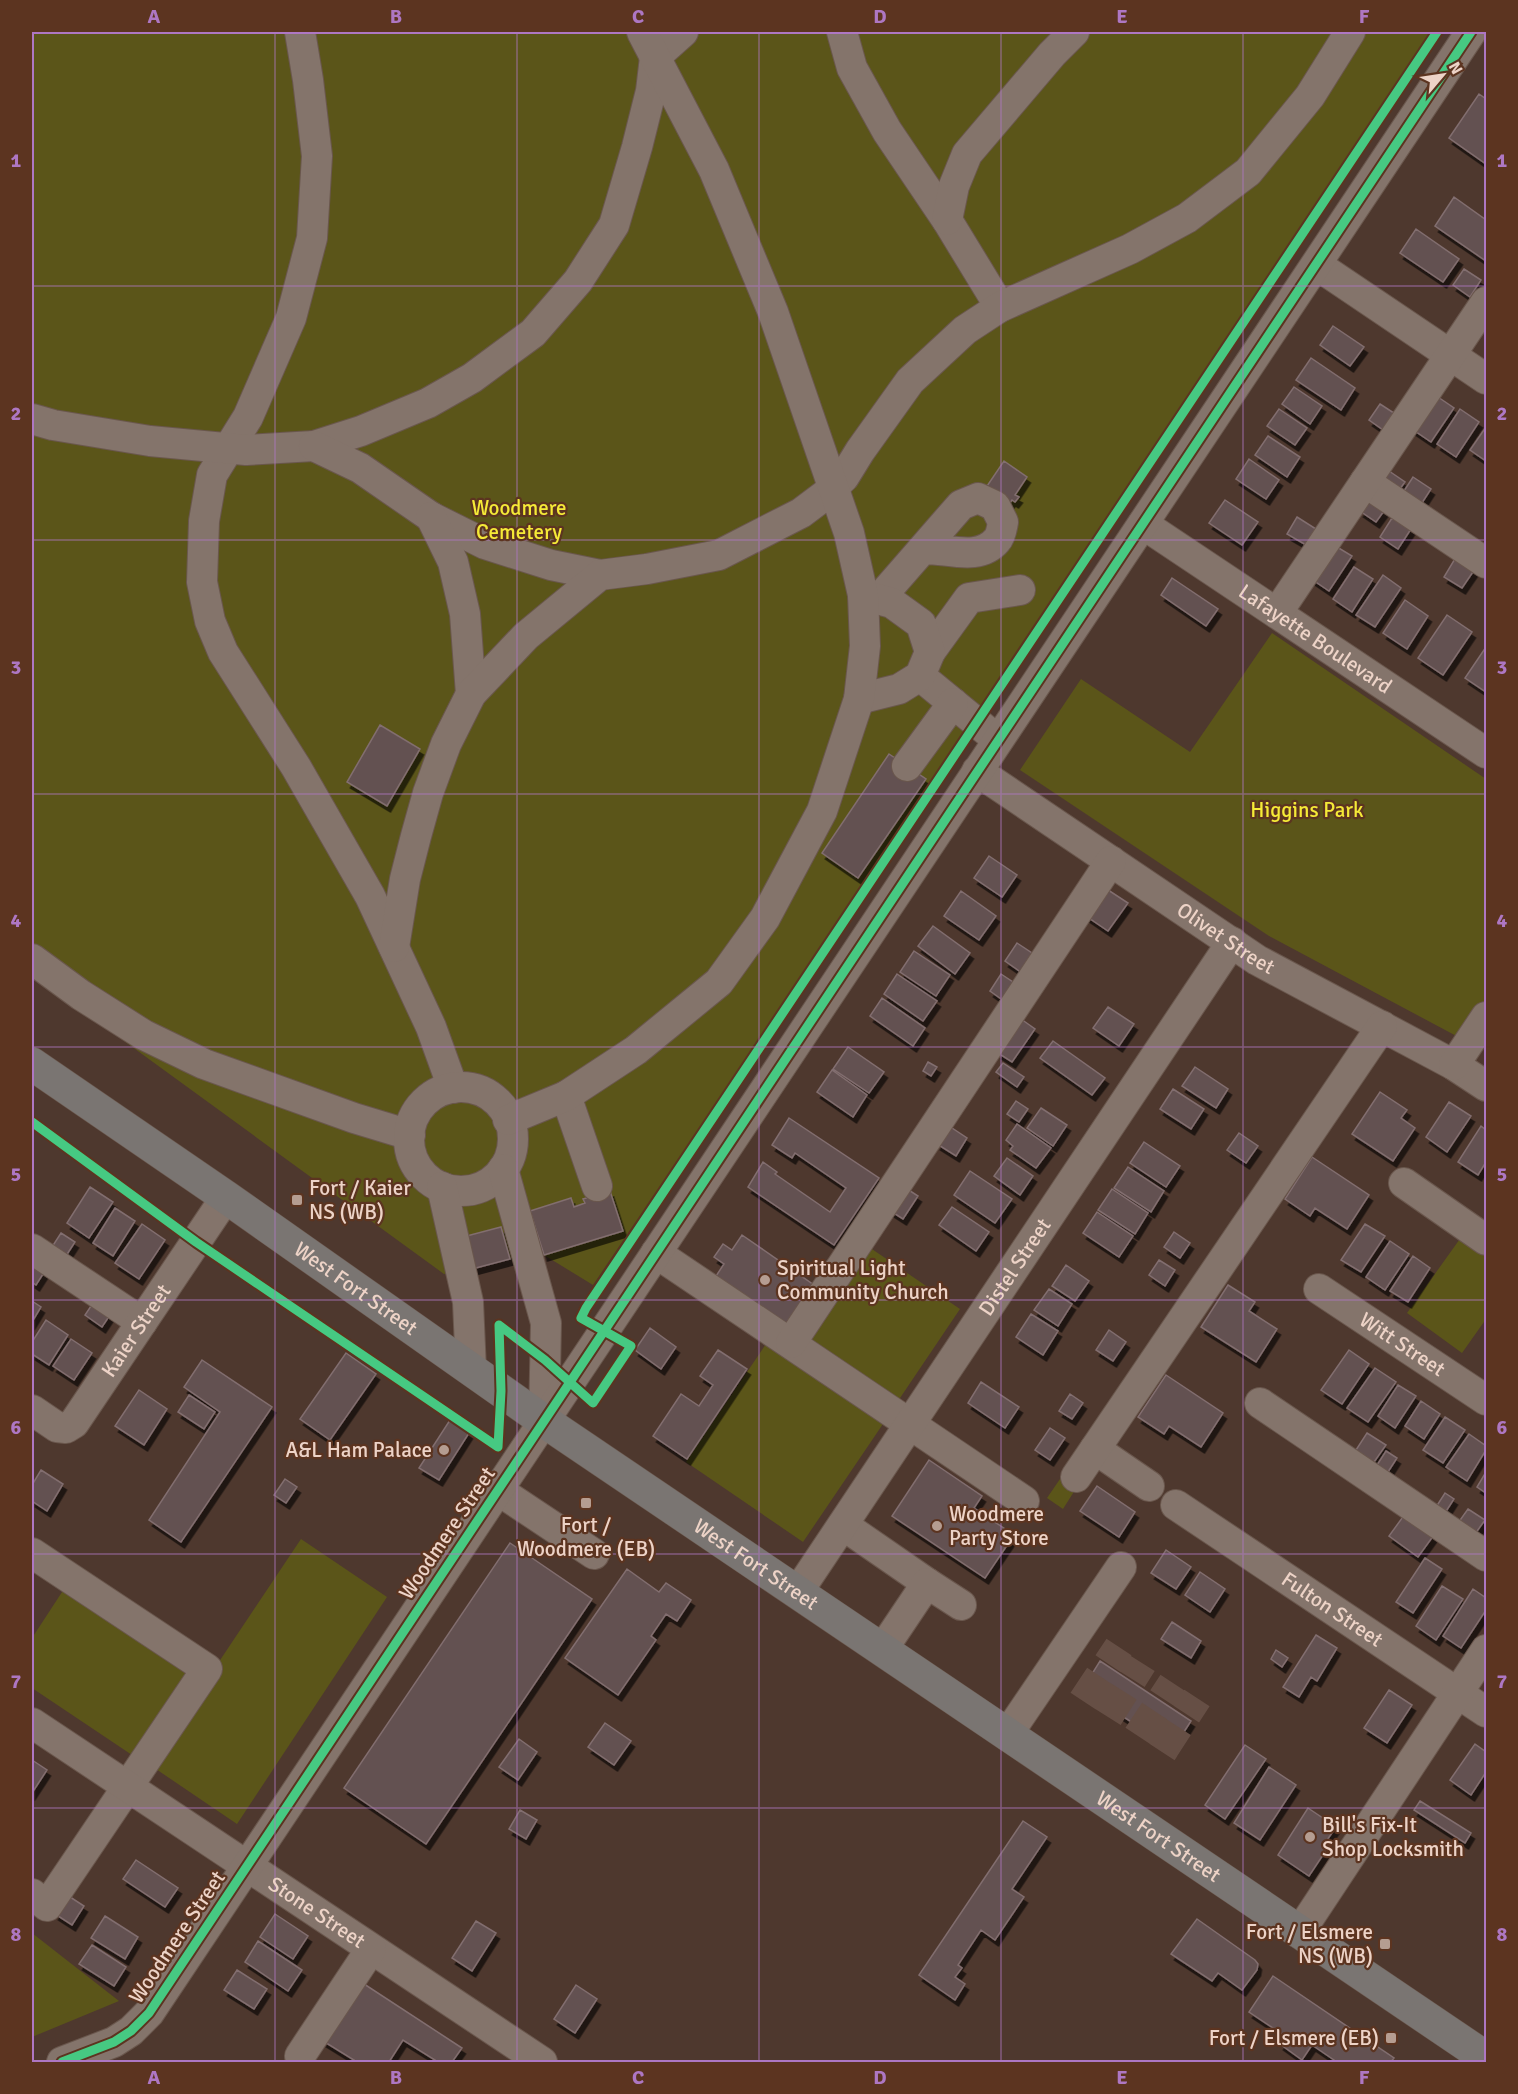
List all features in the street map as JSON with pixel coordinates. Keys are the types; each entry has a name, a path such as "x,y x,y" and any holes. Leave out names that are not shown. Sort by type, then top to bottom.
{"main road":[{"name":"West Fort Street","path":"32,1064 226,1197 544,1421 1486,2058"}],"street":[{"path":"300,32 317,156 312,238 291,318 248,417 212,475 204,521 202,582 210,621 224,652 239,680 296,767 370,896 431,1027 453,1088"},
{"path":"648,44 683,32"},
{"path":"842,32 852,68 882,122 1000,307"},
{"path":"946,220 954,186 967,154 1052,54 1074,32"},
{"path":"314,446 360,468 430,517 485,544 550,565 600,575 647,569 719,555 801,513 844,477 910,381 965,330 1000,307 1140,244 1186,218 1248,172 1310,96 1350,32"},
{"name":"Woodmere Street","path":"62,2062 114,2042 132,2031 149,2013 1472,32"},
{"path":"32,418 52,425 150,441 246,450 314,446 361,431 428,404 472,378 533,333 578,281 614,225 651,91 648,44"},
{"path":"508,1120 566,1096 636,1050 719,982 765,918 822,811 859,699 871,597 773,312 714,170 648,44"},
{"path":"1317,265 1486,379"},
{"path":"1277,613 1486,302"},
{"path":"1365,482 1486,563"},
{"path":"430,517 453,562 465,614 471,694"},
{"name":"Lafayette Boulevard","path":"1143,524 1486,753"},
{"path":"871,597 923,549"},
{"path":"394,947 405,879 428,793 446,744 471,694 526,636 600,575"},
{"path":"859,699 899,689 925,664 969,598 1020,590"},
{"path":"871,597 892,603 921,624 925,664 953,704 998,740"},
{"path":"907,766 953,704"},
{"name":"Olivet Street","path":"977,771 1257,960 1454,1065 1486,1086"},
{"path":"791,1344 1111,861"},
{"name":"Distel Street","path":"797,1593 1232,942"},
{"path":"32,959 81,995 144,1035 204,1064 410,1136"},
{"path":"1454,1065 1486,1017"},
{"path":"1076,1477 1382,1026"},
{"path":"462,1087 479,1090 494,1099 506,1112 508,1120 512,1128 513,1146 508,1162 498,1176 484,1186 468,1191 442,1187 422,1173 413,1158 409,1142 411,1125 418,1110 430,1097 445,1090 462,1087"},
{"path":"566,1096 597,1186"},
{"path":"503,1169 546,1323 544,1421"},
{"path":"1404,1183 1486,1240"},
{"path":"442,1187 468,1302 471,1370"},
{"name":"Kaier Street","path":"32,1410 57,1427 66,1428 74,1423 226,1197"},
{"path":"32,1249 142,1322"},
{"path":"656,1253 1024,1501"},
{"name":"Witt Street","path":"1318,1289 1486,1400"},
{"path":"1260,1403 1486,1556"},
{"path":"1095,1449 1149,1486"},
{"path":"498,1490 594,1554"},
{"name":"Fulton Street","path":"1176,1505 1486,1712"},
{"path":"843,1525 961,1605"},
{"path":"32,1553 207,1669 47,1906 32,1894"},
{"path":"1007,1735 1121,1567"},
{"path":"882,1650 927,1583"},
{"path":"1299,1933 1486,1650"},
{"name":"Stone Street","path":"32,1723 542,2062"},
{"path":"300,2056 371,1949"}],"green space":[{"name":"Woodmere Cemetery","path":"32,32 1431,32 593,1285 544,1255 542,1250 468,1270 444,1274 32,974"},
{"name":"Higgins Park","path":"1272,633 1486,779 1486,1003 1462,1039 1269,936 1020,770 1081,679 1190,752"},
{"path":"1462,1236 1486,1254 1486,1319 1462,1353 1407,1313"},
{"path":"866,1245 960,1309 898,1401 804,1337"},
{"path":"768,1341 885,1421 803,1542 686,1462"},
{"path":"1060,1479 1075,1490 1063,1509 1047,1498"},
{"path":"301,1539 387,1597 237,1824 150,1765"},
{"path":"64,1589 187,1671 132,1755 32,1688 32,1638"},
{"path":"32,1933 119,2001 32,2037"}],"building":[{"path":"1479,94 1486,99 1486,164 1449,138"},
{"path":"1454,197 1486,220 1486,261 1435,226"},
{"path":"1416,229 1459,259 1443,282 1400,253"},
{"path":"1464,269 1481,280 1470,297 1453,285"},
{"path":"1333,326 1364,347 1350,366 1320,345"},
{"path":"1311,358 1355,388 1341,410 1296,380"},
{"path":"1294,387 1322,406 1310,424 1282,404"},
{"path":"1435,395 1454,408 1431,442 1412,429"},
{"path":"1380,404 1397,415 1386,432 1369,420"},
{"path":"1279,409 1307,428 1295,445 1267,426"},
{"path":"1460,409 1479,422 1456,457 1437,444"},
{"path":"1486,427 1486,461 1470,450"},
{"path":"1268,436 1300,457 1287,477 1255,455"},
{"path":"1249,459 1279,480 1266,499 1236,479"},
{"path":"1004,461 1027,477 1015,495 1019,497 1015,502 1012,500 1009,504 985,489"},
{"path":"1389,471 1405,482 1397,493 1382,483"},
{"path":"1413,477 1431,489 1420,506 1402,494"},
{"path":"1225,500 1258,522 1242,545 1209,523"},
{"path":"1368,500 1384,511 1376,522 1360,511"},
{"path":"1297,517 1316,529 1306,545 1287,534"},
{"path":"1392,518 1411,529 1398,549 1380,537"},
{"path":"1332,544 1352,556 1329,591 1310,578"},
{"path":"1456,557 1475,569 1462,588 1444,577"},
{"path":"1354,567 1373,579 1352,612 1333,599"},
{"path":"1383,575 1401,588 1375,627 1356,615"},
{"path":"1172,578 1218,609 1206,626 1161,595"},
{"path":"1405,600 1428,616 1407,649 1383,633"},
{"path":"1447,615 1472,632 1443,675 1418,658"},
{"path":"1486,647 1486,692 1465,678"},
{"path":"380,725 420,749 387,806 347,782"},
{"path":"889,754 926,779 858,878 822,853"},
{"path":"989,856 1017,875 1002,897 974,878"},
{"path":"1105,888 1128,903 1108,931 1086,916"},
{"path":"961,891 996,916 979,940 944,916"},
{"path":"933,926 970,953 955,974 918,946"},
{"path":"1017,943 1035,955 1022,973 1005,961"},
{"path":"914,951 950,975 936,996 900,972"},
{"path":"897,974 937,1001 923,1021 884,994"},
{"path":"1001,974 1016,984 1004,1001 990,991"},
{"path":"882,998 925,1028 913,1046 870,1016"},
{"path":"1108,1007 1134,1024 1119,1046 1093,1028"},
{"path":"1021,1019 1035,1029 1012,1062 998,1053"},
{"path":"1053,1041 1105,1078 1092,1095 1040,1058"},
{"path":"848,1047 884,1072 869,1093 833,1069"},
{"path":"928,1062 937,1067 931,1076 923,1071"},
{"path":"1003,1063 1024,1077 1017,1087 996,1072"},
{"path":"1195,1067 1228,1089 1216,1108 1182,1086"},
{"path":"832,1070 867,1095 853,1117 817,1092"},
{"path":"1173,1089 1204,1109 1191,1129 1160,1109"},
{"path":"1380,1092 1407,1110 1401,1118 1415,1128 1393,1161 1352,1134"},
{"path":"1016,1101 1028,1109 1019,1122 1007,1114"},
{"path":"1449,1102 1471,1116 1447,1152 1426,1137"},
{"path":"1041,1108 1067,1125 1053,1146 1027,1128"},
{"path":"789,1118 879,1178 834,1245 748,1187 763,1162 777,1172 775,1174 830,1212 846,1188 795,1153 792,1158 772,1145"},
{"path":"1017,1124 1051,1148 1036,1168 1010,1150 1013,1146 1006,1140"},
{"path":"949,1126 967,1138 956,1156 937,1144"},
{"path":"1481,1126 1486,1130 1486,1162 1478,1175 1458,1162"},
{"path":"1239,1133 1258,1146 1246,1163 1227,1150"},
{"path":"1144,1142 1180,1166 1166,1187 1130,1163"},
{"path":"1312,1157 1369,1195 1347,1229 1315,1208 1310,1216 1285,1199"},
{"path":"1007,1158 1033,1176 1020,1195 994,1176"},
{"path":"1128,1167 1164,1191 1151,1212 1114,1188"},
{"path":"970,1171 1012,1199 995,1223 954,1195"},
{"path":"90,1187 113,1202 89,1238 67,1223"},
{"path":"904,1187 918,1196 903,1219 889,1210"},
{"path":"1112,1189 1148,1213 1135,1234 1098,1210"},
{"path":"610,1191 623,1231 544,1255 530,1211 571,1198 574,1207 585,1203 583,1199"},
{"path":"952,1207 989,1232 976,1251 939,1225"},
{"path":"115,1208 135,1221 113,1256 93,1243"},
{"path":"1097,1212 1133,1236 1119,1257 1083,1233"},
{"path":"142,1224 165,1240 139,1279 115,1263"},
{"path":"1365,1224 1385,1236 1361,1272 1341,1260"},
{"path":"501,1227 510,1259 468,1270 459,1238"},
{"path":"1174,1232 1190,1243 1180,1258 1164,1247"},
{"path":"61,1233 75,1242 64,1259 50,1250"},
{"name":"Spiritual Light Community Church","path":"742,1235 814,1285 787,1325 716,1276 724,1264 714,1257 723,1244 732,1250"},
{"path":"1390,1241 1409,1254 1385,1290 1366,1277"},
{"path":"1413,1256 1430,1268 1408,1302 1390,1291"},
{"path":"1159,1260 1175,1270 1165,1286 1149,1275"},
{"path":"32,1262 45,1271 36,1285 32,1282"},
{"path":"1066,1265 1089,1281 1075,1301 1052,1286"},
{"path":"1228,1285 1255,1302 1249,1311 1277,1329 1256,1362 1201,1327"},
{"path":"1049,1289 1072,1304 1058,1326 1034,1310"},
{"path":"32,1301 41,1307 32,1322"},
{"path":"93,1303 110,1315 102,1327 85,1315"},
{"path":"1031,1314 1058,1331 1043,1355 1016,1337"},
{"path":"46,1320 68,1335 49,1365 32,1354 32,1342"},
{"path":"650,1328 676,1347 661,1369 635,1350"},
{"path":"1109,1330 1126,1342 1113,1361 1096,1350"},
{"path":"71,1339 92,1353 74,1380 53,1366"},
{"path":"718,1350 747,1369 687,1459 653,1436 681,1394 699,1406 713,1385 700,1376"},
{"path":"1349,1350 1369,1364 1342,1404 1321,1390"},
{"path":"346,1353 376,1374 330,1440 300,1419"},
{"path":"202,1360 272,1407 181,1542 149,1520 220,1412 184,1387"},
{"path":"1375,1368 1396,1382 1368,1422 1347,1408"},
{"path":"1166,1375 1223,1413 1201,1447 1169,1426 1164,1434 1138,1417"},
{"path":"981,1382 1019,1407 1005,1428 968,1403"},
{"path":"1398,1385 1416,1396 1395,1428 1378,1416"},
{"path":"139,1390 167,1409 144,1445 115,1426"},
{"path":"1070,1394 1083,1403 1072,1419 1059,1411"},
{"path":"189,1395 215,1412 204,1429 178,1412"},
{"path":"1421,1401 1440,1414 1424,1439 1405,1426"},
{"path":"1445,1417 1465,1430 1443,1463 1423,1450"},
{"name":"A&L Ham Palace","path":"450,1420 469,1433 439,1480 419,1468"},
{"path":"1050,1428 1065,1438 1050,1460 1035,1450"},
{"path":"1367,1433 1386,1445 1372,1465 1354,1453"},
{"path":"1469,1434 1486,1446 1486,1450 1467,1481 1446,1467"},
{"path":"1386,1451 1397,1458 1388,1472 1377,1465"},
{"path":"929,1460 982,1496 974,1508 1014,1535 985,1578 892,1516"},
{"path":"41,1470 63,1484 47,1511 32,1501 32,1485"},
{"path":"1486,1472 1486,1493 1477,1487"},
{"path":"285,1479 297,1487 286,1503 274,1495"},
{"path":"1097,1486 1135,1512 1119,1537 1080,1511"},
{"path":"1445,1493 1454,1499 1445,1513 1436,1507"},
{"path":"1468,1509 1485,1520 1475,1534 1458,1523"},
{"path":"1405,1514 1434,1535 1418,1557 1389,1536"},
{"path":"510,1543 592,1599 426,1844 344,1788"},
{"path":"1166,1550 1191,1567 1176,1589 1151,1573"},
{"path":"1425,1558 1442,1569 1413,1613 1396,1602"},
{"path":"627,1569 659,1592 666,1583 691,1600 677,1621 666,1614 651,1636 656,1640 618,1695 565,1658"},
{"path":"1200,1572 1225,1589 1210,1612 1185,1595"},
{"path":"1442,1586 1463,1599 1436,1640 1416,1626"},
{"path":"1473,1589 1486,1598 1486,1610 1461,1648 1443,1636"},
{"path":"1172,1622 1201,1641 1191,1658 1161,1639"},
{"path":"1316,1635 1337,1648 1317,1681 1311,1677 1299,1697 1283,1687"},
{"path":"1276,1650 1288,1658 1282,1667 1271,1659"},
{"path":"1100,1661 1191,1721 1173,1749 1082,1690"},
{"path":"1389,1690 1412,1705 1387,1743 1364,1728"},
{"path":"605,1723 631,1741 614,1765 588,1747"},
{"path":"519,1739 537,1752 518,1780 499,1767"},
{"path":"1475,1744 1486,1752 1486,1772 1471,1795 1450,1780"},
{"path":"1245,1745 1266,1759 1225,1819 1205,1805"},
{"path":"32,1760 47,1770 32,1793"},
{"path":"1269,1767 1296,1785 1260,1840 1234,1823"},
{"path":"1420,1801 1471,1833 1465,1843 1414,1810"},
{"name":"Bill's Fix-It Shop Locksmith","path":"1308,1808 1336,1827 1323,1846 1327,1849 1309,1876 1278,1855"},
{"path":"520,1810 537,1820 526,1839 509,1829"},
{"path":"1023,1821 1047,1837 1012,1889 1024,1897 995,1940 981,1930 958,1965 962,1968 955,1977 965,1984 955,2000 919,1975"},
{"path":"136,1860 178,1888 165,1907 123,1879"},
{"path":"67,1895 84,1906 72,1925 55,1914"},
{"path":"275,1914 308,1936 293,1959 260,1937"},
{"path":"105,1916 138,1937 125,1959 91,1938"},
{"path":"1197,1919 1258,1964 1257,1970 1242,1990 1218,1973 1212,1981 1171,1954"},
{"path":"476,1921 496,1933 472,1971 452,1958"},
{"path":"258,1941 302,1970 288,1991 245,1962"},
{"path":"92,1945 126,1967 114,1986 79,1964"},
{"path":"237,1970 267,1989 254,2009 224,1990"},
{"path":"1273,1976 1394,2058 1391,2062 1337,2062 1312,2045 1302,2060 1280,2044 1285,2036 1249,2012"},
{"path":"361,1982 462,2048 452,2062 438,2062 403,2040 389,2062 357,2062 323,2041"},
{"path":"576,1985 597,1999 575,2033 554,2019"}],"tunnel":[{"path":"1083,1701 1119,1647"},
{"path":"1108,1717 1142,1663"},
{"path":"1138,1736 1173,1683"},
{"path":"1162,1752 1197,1698"}],"cycle path":[{"path":"499,1325 545,1360 593,1403 631,1346 581,1318 586,1308 1437,32"},
{"path":"62,2062 114,2042 131,2031 149,2013 1471,32"},
{"path":"32,1122 196,1242 498,1447 501,1391 499,1325"}],"place":[{"name":"Fort / Kaier NS (WB)","path":"297,1200"},
{"name":"Spiritual Light Community Church","path":"765,1280"},
{"name":"A&L Ham Palace","path":"444,1450"},
{"name":"Fort / Woodmere (EB)","path":"586,1503"},
{"name":"Woodmere Party Store","path":"937,1526"},
{"name":"Bill's Fix-It Shop Locksmith","path":"1310,1837"},
{"name":"Fort / Elsmere NS (WB)","path":"1385,1944"},
{"name":"Fort / Elsmere (EB)","path":"1391,2038"}]}
